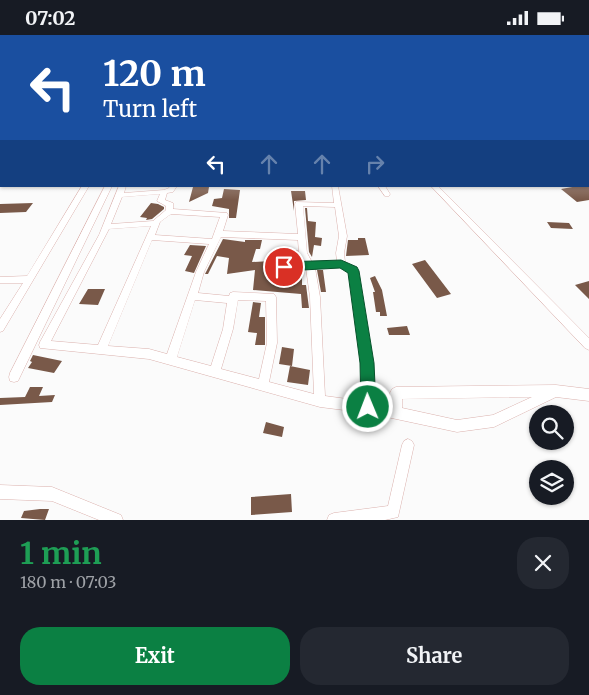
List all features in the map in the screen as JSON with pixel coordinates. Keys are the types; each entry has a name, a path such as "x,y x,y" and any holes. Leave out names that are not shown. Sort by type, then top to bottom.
{"street":[{"path":"0,328 85,187"},
{"path":"14,377 109,187"},
{"path":"174,187 164,192 122,191 106,227 44,345 149,353 320,401 368,407 457,426 494,421 556,391"},
{"path":"335,187 343,236 340,253 341,264"},
{"path":"382,187 387,194"},
{"path":"435,187 589,345"},
{"path":"101,350 156,223 169,211 170,205 161,201 164,192"},
{"path":"320,401 315,297 310,265 303,253 299,204 338,205"},
{"path":"169,211 224,215 216,238 200,272 171,358"},
{"path":"106,227 156,223"},
{"path":"150,237 302,237"},
{"path":"284,267 341,264 354,271 367,363 368,407"},
{"path":"0,280 29,279"},
{"path":"192,295 233,300"},
{"path":"214,371 228,329 233,296 271,297 272,343 263,385"},
{"path":"396,413 396,393 556,391 587,393"},
{"path":"334,520 393,516 408,445"},
{"path":"0,492 52,493 116,520"}],"building":[{"path":"193,187 209,187 208,193 189,202"},
{"path":"589,187 589,200 577,202 561,189"},
{"path":"224,189 240,190 236,218 229,218 229,209 212,206 214,199 222,198"},
{"path":"291,191 305,191 306,200 294,201 294,211"},
{"path":"33,203 26,212 0,213 0,204"},
{"path":"151,203 158,204 164,207 164,209 152,219 146,220 147,218 140,217"},
{"path":"305,208 307,208 308,221 316,222 315,237 322,238 321,246 314,245 312,257 309,252"},
{"path":"547,222 569,223 573,229 551,228"},
{"path":"358,238 365,238 369,255 346,256 348,240 358,240"},
{"path":"223,239 245,242 245,240 262,240 260,249 256,249 252,262 271,261 271,256 290,255 290,250 297,250 301,260 284,261 278,266 284,271 302,270 302,285 306,285 309,308 302,308 301,294 253,290 255,270 227,274 229,258 217,256 208,274 205,274"},
{"path":"190,245 206,246 194,273 185,271 192,256 184,255"},
{"path":"425,260 451,294 437,298 412,264"},
{"path":"317,270 323,270 326,292 321,292"},
{"path":"375,276 382,290 387,316 380,316 380,312 376,312 373,292 375,292 370,278"},
{"path":"589,281 589,299 575,285"},
{"path":"88,289 105,289 98,305 79,304"},
{"path":"253,302 261,303 259,317 265,317 265,345 255,345 257,333 248,332"},
{"path":"407,326 410,335 389,335 387,328"},
{"path":"282,347 294,349 292,366 279,364"},
{"path":"33,355 62,361 54,373 28,368 32,362 30,361"},
{"path":"290,366 310,370 308,385 287,382"},
{"path":"30,387 43,387 39,396 55,395 52,402 0,405 0,398 25,397"},
{"path":"266,422 284,427 282,437 263,433"},
{"path":"291,494 292,512 251,515 251,497"},
{"path":"49,509 45,520 21,518 24,511"}],"route":[{"path":"284,267 341,264 354,271 367,363 368,407"}]}
